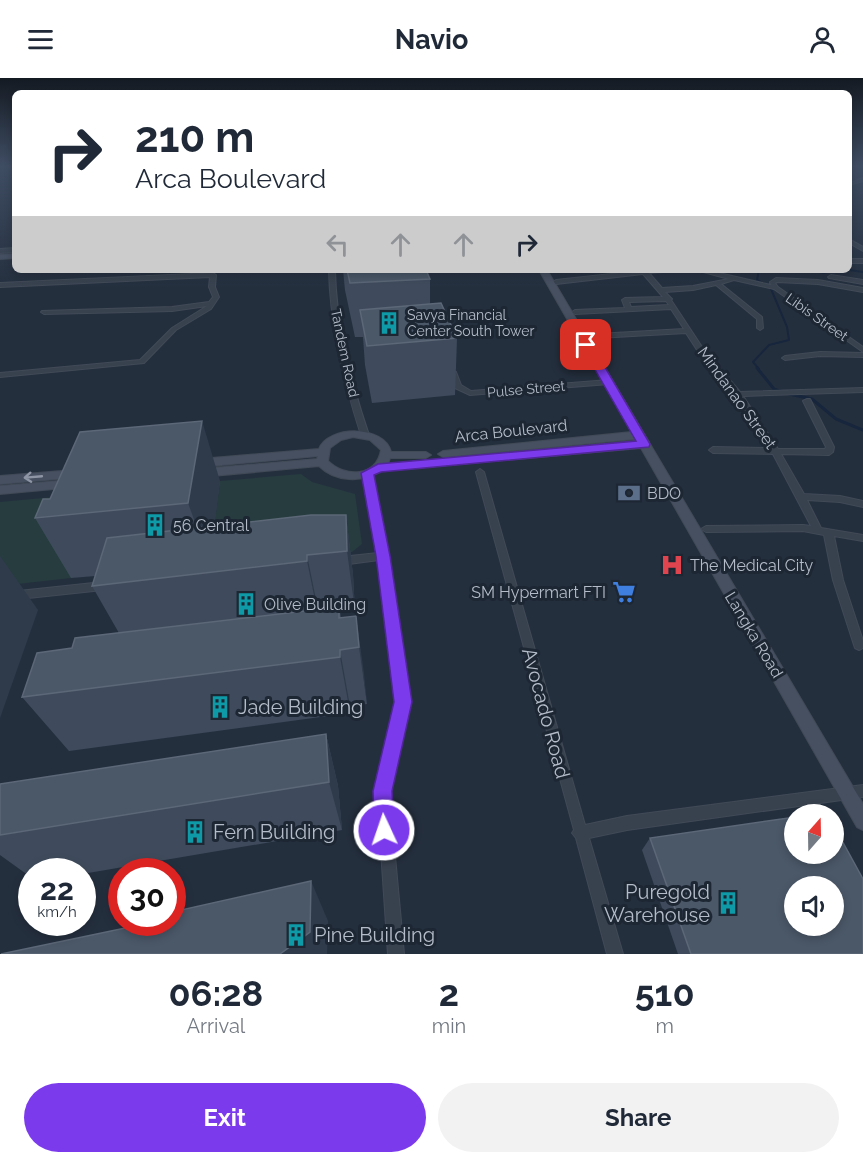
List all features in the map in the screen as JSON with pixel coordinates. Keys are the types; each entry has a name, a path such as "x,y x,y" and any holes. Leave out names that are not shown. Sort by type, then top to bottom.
{"street":[{"name":"Tandem Road","path":"332,273 332,286 347,368 366,435"},
{"name":"Langka Road","path":"545,273 642,440 855,792 863,821"},
{"path":"588,273 592,279"},
{"path":"556,282 650,273"},
{"path":"706,273 719,279 760,318 760,328"},
{"path":"719,279 723,273"},
{"name":"Mindanao Street","path":"646,274 663,290 700,349 738,394 775,450 817,529"},
{"path":"0,285 213,275 212,287 216,297 214,304 174,329 142,362 0,375"},
{"path":"776,288 772,283 776,280 830,275 863,282"},
{"path":"830,275 863,290"},
{"name":"Libis Street","path":"663,290 693,288 719,279 776,288 863,350"},
{"path":"332,286 342,285"},
{"path":"629,309 626,299 669,299"},
{"path":"44,312 172,309 214,304"},
{"path":"575,312 674,307"},
{"path":"597,336 689,331"},
{"path":"785,358 820,354 863,356"},
{"name":"Pulse Street","path":"449,363 458,386 470,393 609,382"},
{"path":"738,394 863,390"},
{"path":"712,450 831,450 807,401"},
{"path":"186,469 322,457 337,438 366,435 384,444 387,455 373,471 352,476 337,474 322,457"},
{"name":"Arca Boulevard","path":"387,455 415,456 642,440"},
{"name":"Arca Boulevard","path":"373,471 642,440"},
{"path":"373,471 403,702 382,791 396,954"},
{"name":"Avocado Road","path":"480,472 579,833 615,954"},
{"path":"0,480 81,478 0,490"},
{"path":"802,497 840,499 863,504"},
{"path":"706,529 761,527 817,529 863,538"},
{"path":"828,532 838,580 859,645"},
{"path":"326,562 383,556"},
{"path":"0,597 117,585"},
{"path":"579,833 627,823 855,792"}],"green space":[{"path":"301,474 312,482 355,494 362,544 352,552 209,567 220,481"},
{"path":"108,492 71,578 0,586 0,502"}],"building":[{"path":"348,273 427,273 430,279 350,283"},
{"path":"441,303 457,338 367,346 360,310"},
{"path":"202,421 188,503 35,518 43,499 50,499 80,432"},
{"path":"311,515 346,515 347,551 307,555 307,561 92,586 107,538"},
{"path":"339,607 339,618 356,616 359,647 340,650 340,657 22,697 37,653 72,648 75,638"},
{"path":"326,734 329,782 0,835 0,784"},
{"name":"Puregold Warehouse","path":"784,819 784,864 844,864 844,844 863,879 863,954 691,954 650,838"},
{"path":"311,881 310,932 280,954 1,954 96,936 108,932 108,936 186,936 186,909"}],"waterway":[{"path":"852,270 863,272"},
{"path":"758,273 757,280 768,286"},
{"path":"759,369 753,362 769,345 789,340 787,327 771,289"},
{"path":"757,368 774,389 782,392"},
{"path":"789,394 812,399 836,419 863,430"}],"place":[{"name":"Savya Financial Center South Tower","path":"389,323"},
{"name":"BDO","path":"629,493"},
{"name":"56 Central","path":"155,525"},
{"name":"The Medical City","path":"672,565"},
{"name":"SM Hypermart FTI","path":"624,592"},
{"name":"Olive Building","path":"246,604"},
{"name":"Jade Building","path":"220,707"},
{"name":"Fern Building","path":"195,832"},
{"name":"Puregold Warehouse","path":"728,903"},
{"name":"Pine Building","path":"296,935"}],"route":[{"path":"384,830 382,791 401,719 403,702 383,556 368,473 378,468 644,444 586,345"}]}
